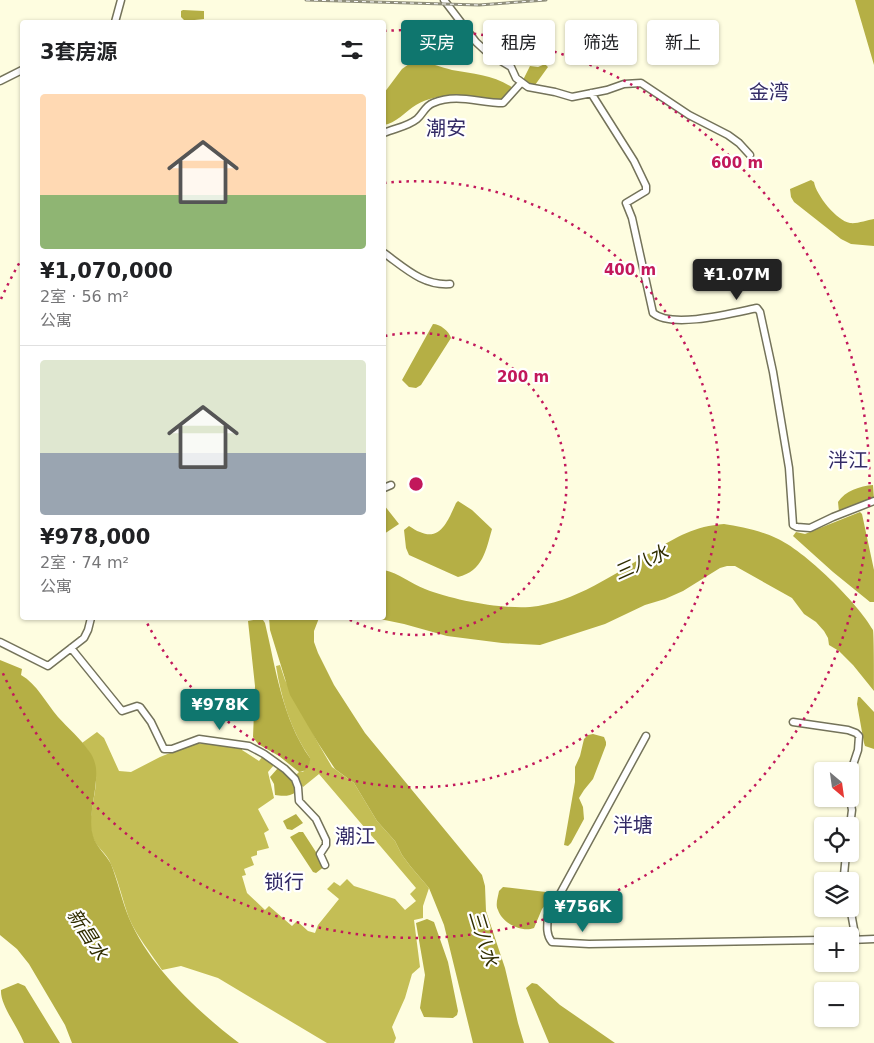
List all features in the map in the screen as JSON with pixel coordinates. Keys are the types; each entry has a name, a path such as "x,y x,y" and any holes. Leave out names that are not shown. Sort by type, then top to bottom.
{"street":[{"path":"116,20 121,0"},
{"path":"444,0 476,42 489,54 511,67 521,83 528,87 572,97 627,84 642,83 689,115 728,135 739,143 750,156"},
{"path":"0,81 20,71"},
{"path":"386,132 408,125 418,119 429,104 446,99 462,98 504,103 521,83"},
{"path":"591,93 634,161 646,186 646,191 626,202 632,218 652,314 664,320 678,321 757,308 760,312 773,372 789,468 793,525 810,528 874,501"},
{"path":"386,254 428,283 438,285 450,284"},
{"path":"0,642 48,666 86,636 90,620"},
{"path":"70,648 122,711 137,706 140,707 154,727 164,750 199,739 243,745 253,748 285,769 297,784 299,803 316,819 326,840 326,845 320,854 325,865"},
{"path":"794,722 848,730 856,733 859,736 858,750 854,762"},
{"path":"646,736 548,916 550,940 552,942 589,944 814,940"},
{"path":"859,940 874,939"}],"shaded area":[{"path":"280,665 285,680 332,767 354,783 377,821 395,841 402,855 429,888 423,906 423,918 414,920 420,967 412,974 405,998 392,1027 396,1038 394,1043 327,1043 218,978 181,966 162,970 132,925 112,867 92,835 91,823 96,778 95,766 82,743 97,732 104,738 119,771 131,772 160,757 195,743 242,747 242,750 259,761 263,756 274,765 268,772 274,798 258,809 269,830 264,833 269,848 257,851 257,855 251,857 254,865 244,869 246,875 242,876 247,893 265,910 269,906 292,926 297,921 308,931 315,933 318,925 339,899 327,889 334,882 340,886 347,879 354,886 395,899 405,910 416,901 410,894 416,888 319,774 303,787 295,776 299,772 303,772 310,758 297,737 288,714 276,666"}],"water":[{"path":"855,0 874,0 874,65"},
{"path":"181,11 204,11 204,19 184,20 181,17"},
{"path":"408,65 435,65 499,80 513,88 500,101 457,96 436,97 416,105 386,124 386,90 402,69"},
{"path":"546,65 548,67 535,85 533,86 524,81 530,66"},
{"path":"811,180 828,207 839,218 850,223 874,219 874,246 851,244 841,239 794,202 790,189"},
{"path":"433,324 444,328 451,338 421,385 416,388 409,387 402,380"},
{"path":"873,485 874,499 839,512 838,502 841,498 858,488"},
{"path":"458,501 472,510 492,529 485,552 478,565 473,570 458,577 409,555 406,548 404,530 409,526 427,534 439,531"},
{"path":"386,508 399,524 386,533"},
{"path":"860,512 874,570 874,602 870,602 833,572 793,536 796,532 805,534"},
{"name":"三八水","path":"724,524 743,527 764,533 788,544 815,565 843,592 873,630 874,691 853,665 839,651 829,645 824,631 816,622 804,614 792,598 735,566 720,568 683,591 645,605 605,624 540,645 502,643 447,636 385,620 386,571 425,589 449,597 505,607 530,607 563,600 594,586 678,537 714,525"},
{"path":"263,620 265,623 286,710 300,743 310,758 308,767 302,772 299,772 279,756 258,744 253,737 255,686 248,621"},
{"name":"三八水","path":"269,620 318,620 314,631 314,642 334,685 365,733 482,875 485,886 486,911 505,968 524,1043 473,1043 444,925 429,888 402,855 395,841 377,821 354,783 335,769 318,743 290,695 270,630"},
{"name":"新昌水","path":"0,660 22,669 21,675 37,689 58,717 82,742 93,757 96,776 91,820 93,836 96,844 111,864 129,918 138,936 176,987 207,1017 239,1043 72,1043 65,1025 29,964 17,949 0,935"},
{"path":"858,697 874,712 874,749 865,746 864,743 857,704"},
{"path":"593,734 604,737 606,745 593,779 579,798 583,807 584,819 568,846 564,845 575,782 575,767 584,739 588,735"},
{"path":"278,768 290,778 296,792 294,794 275,795 274,784 270,777"},
{"path":"296,814 303,823 292,830 287,829 283,821"},
{"path":"303,832 325,866 316,873 313,872 290,837"},
{"path":"503,887 546,892 549,894 551,898 542,909 534,928 518,928 508,923 500,915 497,903 499,891"},
{"path":"427,919 434,922 448,962 458,1011 457,1015 453,1018 424,1017 420,1008 425,975 416,923"},
{"path":"18,983 25,986 60,1043 24,1043 1,996 1,990"},
{"path":"532,983 537,984 560,1005 615,1043 549,1043 526,988"}],"railway":[{"path":"306,0 479,5 546,0"}],"district":[{"name":"金湾","path":"769,92"},
{"name":"潮安","path":"446,128"},
{"name":"泮江","path":"848,460"},
{"name":"泮塘","path":"633,825"},
{"name":"潮江","path":"355,836"},
{"name":"锁行","path":"284,882"}]}
